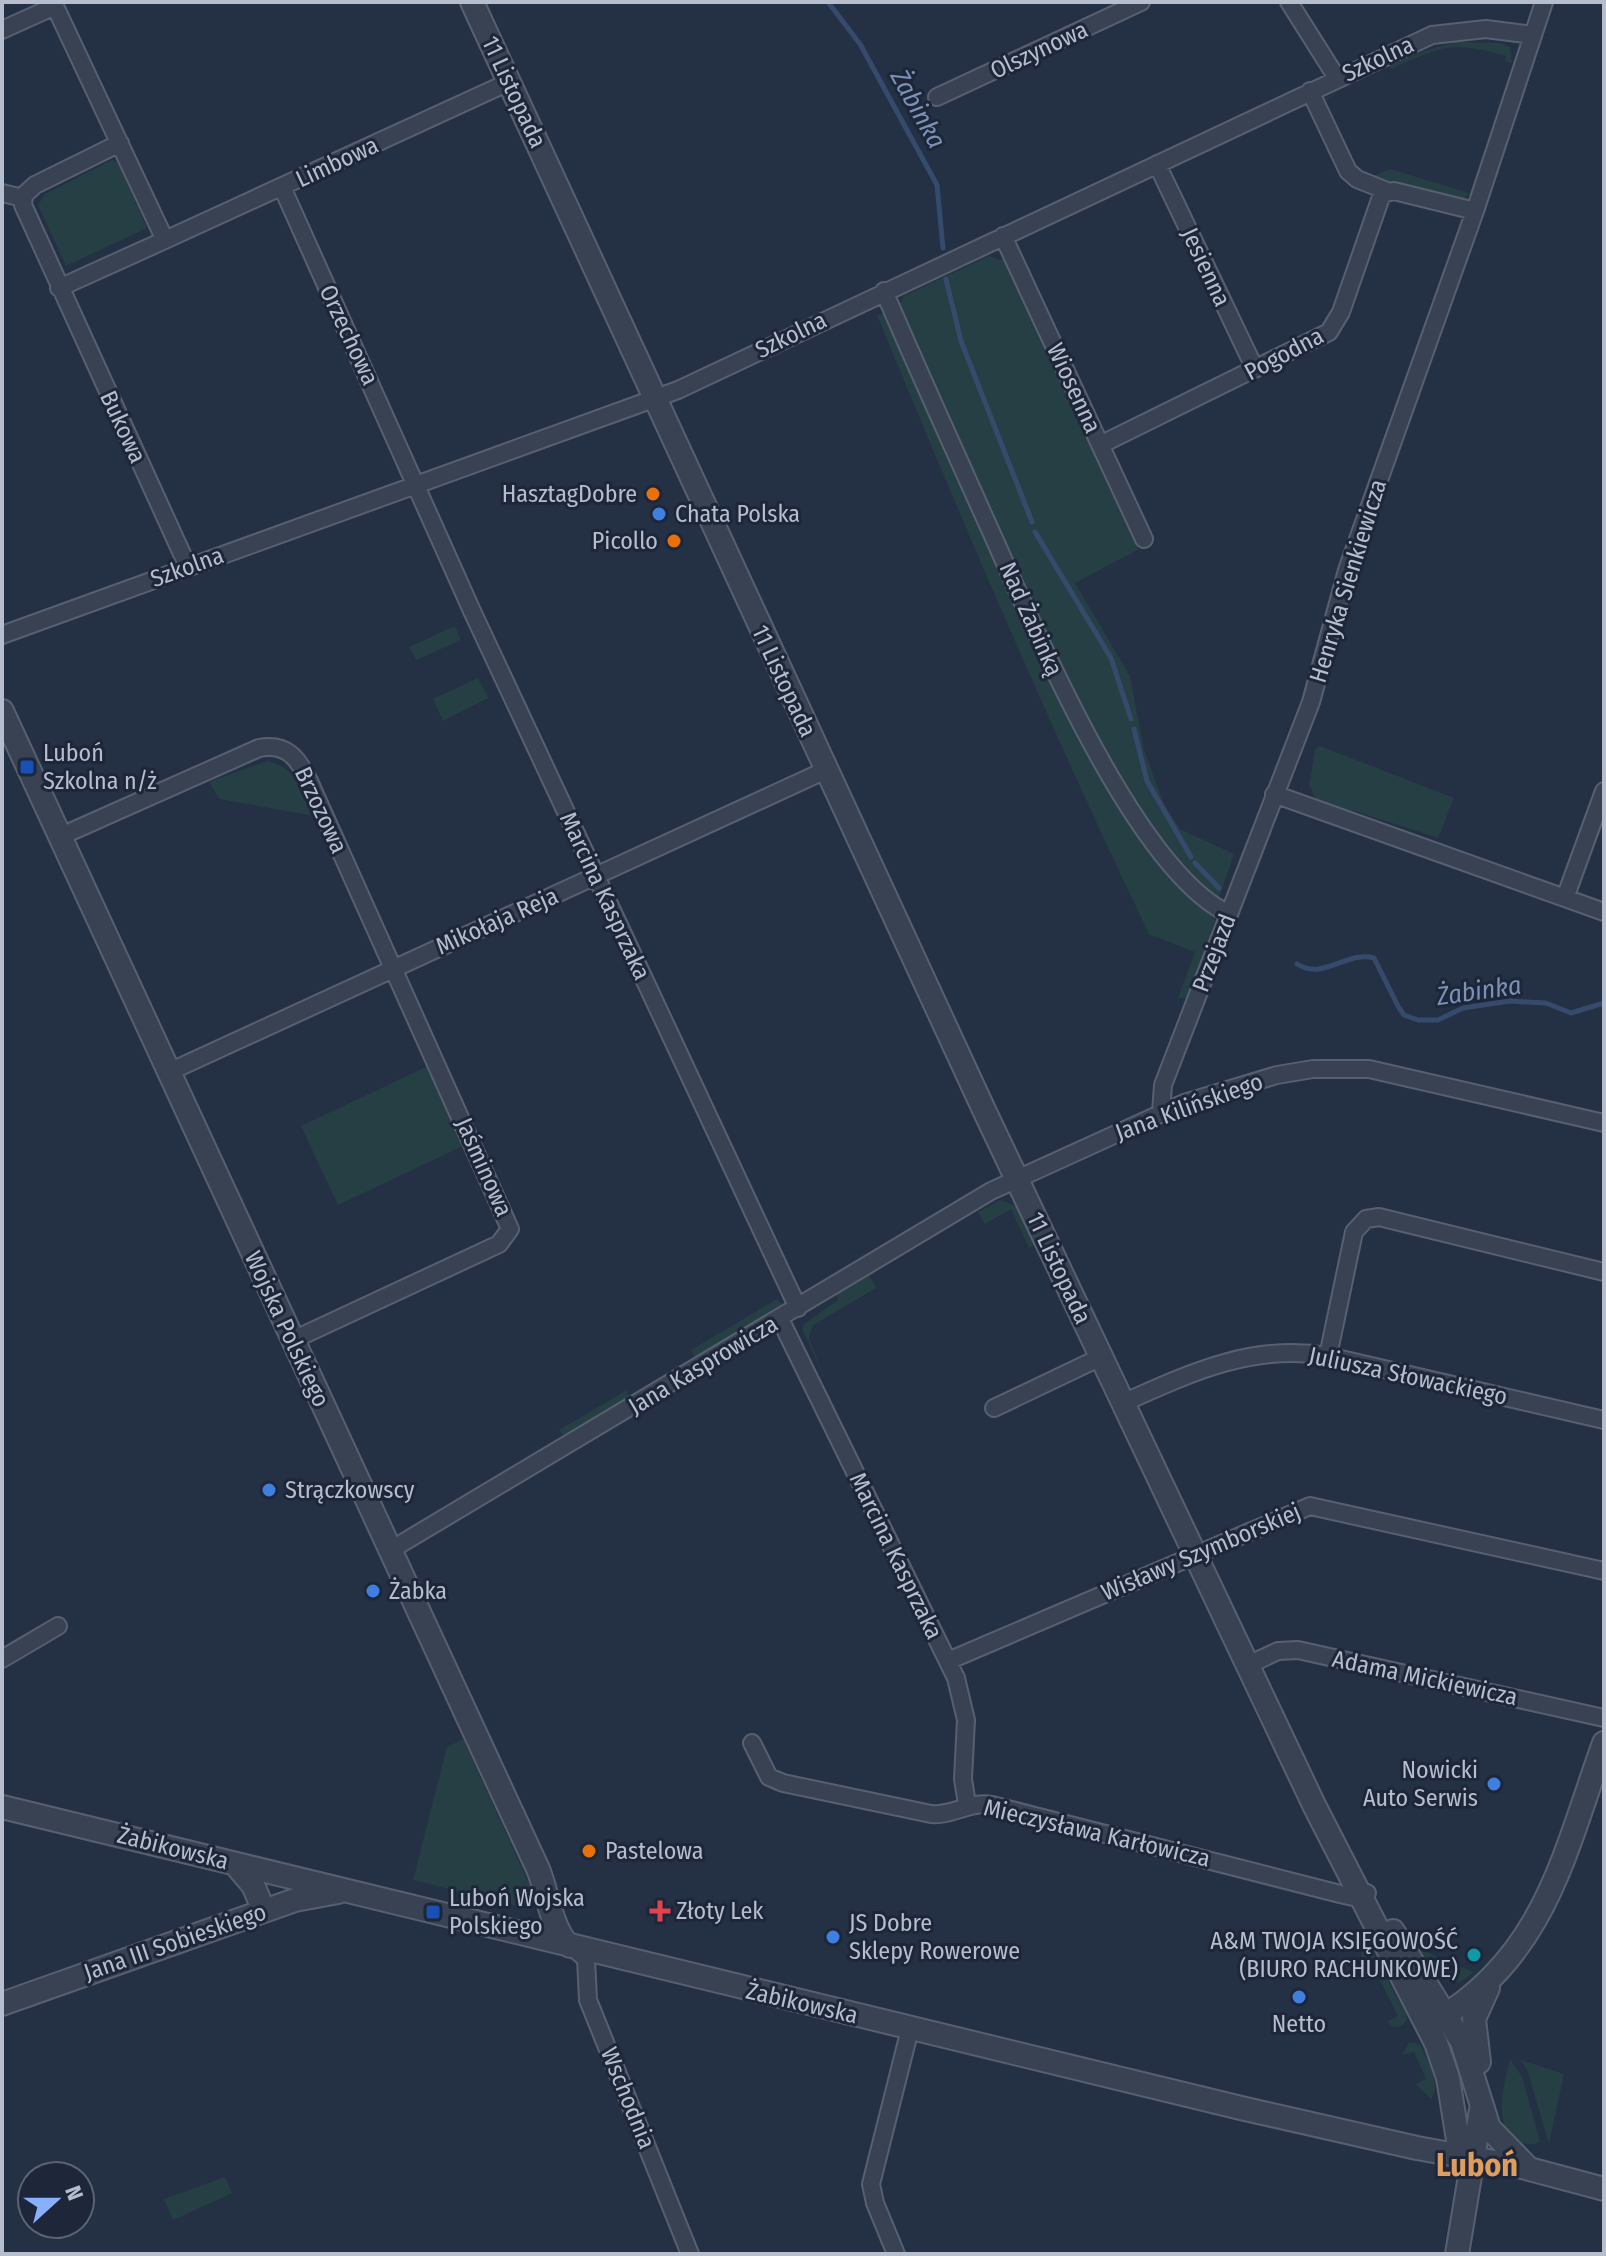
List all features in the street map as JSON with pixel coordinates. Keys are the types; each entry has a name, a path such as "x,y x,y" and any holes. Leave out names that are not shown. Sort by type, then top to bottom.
{"street":[{"name":"11 Listopada","path":"472,2 826,770 1194,1554 1343,1862 1475,2078 1481,2108"},
{"name":"Olszynowa","path":"937,97 1141,2"},
{"path":"1289,2 1337,78"},
{"path":"1533,35 1544,2"},
{"path":"2,30 54,4 165,240 59,288"},
{"name":"Szkolna","path":"2,635 678,390 1337,78 1442,32 1486,29 1533,35"},
{"name":"Henryka Sienkiewicza","path":"1274,794 1311,702 1347,570 1475,211 1533,35"},
{"name":"Limbowa","path":"165,240 509,82"},
{"path":"1310,91 1348,171 1357,179 1387,191 1475,211"},
{"path":"2,193 23,198 35,185 120,143"},
{"name":"Jesienna","path":"1157,164 1255,369"},
{"name":"Orzechowa","path":"282,187 415,483"},
{"name":"Pogodna","path":"1100,445 1324,336 1333,327 1376,207 1387,191"},
{"name":"Bukowa","path":"23,198 25,213 188,567"},
{"name":"Wiosenna","path":"1003,236 1144,539"},
{"name":"Nad Żabinką","path":"884,291 1075,714 1137,816 1168,859 1203,899 1229,914"},
{"name":"Marcina Kasprzaka","path":"415,483 798,1308"},
{"name":"Wojska Polskiego","path":"2,711 169,1072 302,1336 389,1551 538,1869 552,1904 557,1933 570,1946"},
{"name":"Brzozowa","path":"59,837 259,748 270,746 287,750 300,764 309,781 394,968"},
{"name":"Mikołaja Reja","path":"169,1072 826,770"},
{"path":"1565,898 1604,791"},
{"path":"1274,794 1604,912"},
{"name":"Przejazd","path":"1161,1112 1163,1085 1274,794"},
{"name":"Jaśminowa","path":"302,1336 499,1244 510,1229 394,968"},
{"name":"Jana Kilińskiego","path":"1017,1178 1161,1112 1277,1075 1313,1069 1369,1069 1604,1123"},
{"name":"Jana Kasprowicza","path":"389,1551 1017,1178"},
{"path":"1328,1356 1354,1232 1366,1219 1379,1217 1604,1272"},
{"name":"Marcina Kasprzaka","path":"780,1319 928,1627 948,1661 966,1720 963,1779 967,1804"},
{"name":"Juliusza Słowackiego","path":"1123,1403 1229,1360 1278,1353 1328,1356 1604,1420"},
{"path":"994,1408 1101,1357"},
{"name":"Wisławy Szymborskiej","path":"948,1661 1304,1507 1317,1505 1604,1571"},
{"path":"2,1659 58,1626"},
{"name":"Adama Mickiewicza","path":"1248,1665 1278,1651 1298,1650 1604,1718"},
{"name":"Mieczysława Karłowicza","path":"752,1743 764,1770 776,1781 931,1814 944,1814 967,1804 992,1805 1340,1894 1363,1894"},
{"path":"1475,2078 1480,2065 1475,2012 1497,1974 1528,1937 1545,1903 1604,1743"},
{"name":"Żabikowska","path":"2,1807 910,2029 1417,2148 1530,2169 1604,2189"},
{"path":"235,1864 253,1885 264,1911"},
{"name":"Jana III Sobieskiego","path":"2,2004 264,1911 317,1894 351,1892"},
{"name":"Wschodnia","path":"570,1946 586,1959 588,2000 690,2254"},
{"path":"1437,2020 1497,1974"},
{"name":"11 Listopada","path":"1437,2020 1461,2147 1472,2157"},
{"path":"896,2254 875,2203 871,2184 910,2029"},
{"path":"1457,2254 1481,2108"},
{"path":"1481,2108 1496,2140 1530,2169"},
{"path":"1417,2148 1443,2139 1455,2123"}],"green space":[{"path":"1457,42 1500,43 1510,47 1512,63 1505,61 1506,56 1459,47 1422,55 1391,69 1389,66 1427,50"},
{"path":"1343,89 1322,103 1351,164 1368,178 1390,169 1469,193 1467,197 1456,200 1401,189 1373,181 1351,169 1321,101"},
{"path":"112,160 118,163 147,228 66,266 38,205 45,194"},
{"path":"989,256 999,260 1004,258 1139,549 1075,583 1130,676 1144,750 1164,804 1180,829 1234,854 1219,898 1206,891 1159,838 1085,721 897,307 904,296"},
{"path":"885,314 1070,721 1149,854 1215,920 1188,998 1178,998 1195,952 1149,934 1077,781 975,549 877,315"},
{"path":"455,626 461,640 416,660 409,647"},
{"path":"478,678 488,698 443,721 433,699"},
{"path":"1320,746 1454,798 1438,838 1352,810 1351,814 1319,804 1309,786 1315,749"},
{"path":"267,761 292,774 303,789 315,816 219,799 209,782"},
{"path":"426,1067 463,1146 338,1205 301,1126"},
{"path":"1000,1200 1016,1206 1035,1245 1029,1248 1011,1209 985,1224 978,1212"},
{"path":"869,1275 876,1288 812,1326 809,1339 826,1381 802,1329 804,1324 838,1300 836,1295"},
{"path":"777,1299 782,1304 779,1310 695,1357 691,1350"},
{"path":"627,1390 629,1399 563,1435 559,1430"},
{"path":"463,1739 531,1888 526,1908 413,1880 447,1747"},
{"path":"1359,1927 1406,2014 1407,2020 1402,2026 1393,2027 1387,2022 1398,2016 1373,1966 1362,1972"},
{"path":"1419,1949 1474,1972 1461,1982 1442,1980"},
{"path":"1409,2042 1420,2044 1429,2065 1435,2087 1431,2099 1416,2084 1426,2079 1414,2052 1402,2055"},
{"path":"1510,2059 1522,2077 1540,2141 1536,2144 1521,2142 1510,2136 1504,2126 1502,2099"},
{"path":"1521,2060 1564,2074 1549,2144 1527,2069"},
{"path":"225,2177 232,2193 173,2220 164,2199"}],"waterway":[{"name":"Żabinka","path":"828,2 860,44 937,185 943,248"},
{"name":"Żabinka","path":"946,279 961,341 1032,522"},
{"name":"Żabinka","path":"1035,532 1111,658 1131,719"},
{"name":"Żabinka","path":"1134,729 1147,781 1191,857"},
{"name":"Żabinka","path":"1195,863 1219,888"},
{"name":"Żabinka","path":"1297,964 1316,969 1355,958 1374,958 1399,1008 1404,1015 1418,1020 1438,1020 1463,1008 1510,1001 1546,1003 1571,1013 1604,1003"}],"place":[{"name":"HasztagDobre","path":"653,494"},
{"name":"Chata Polska","path":"659,514"},
{"name":"Picollo","path":"674,541"},
{"name":"Luboń Szkolna n/ż","path":"27,767"},
{"name":"Strączkowscy","path":"269,1490"},
{"name":"Żabka","path":"373,1591"},
{"name":"Nowicki Auto Serwis","path":"1494,1784"},
{"name":"Pastelowa","path":"589,1851"},
{"name":"Złoty Lek","path":"660,1911"},
{"name":"Luboń Wojska Polskiego","path":"433,1912"},
{"name":"JS Dobre Sklepy Rowerowe","path":"833,1937"},
{"name":"A&M TWOJA KSIĘGOWOŚĆ (BIURO RACHUNKOWE)","path":"1474,1955"},
{"name":"Netto","path":"1299,1997"}],"district":[{"name":"Luboń","path":"1477,2165"}]}
